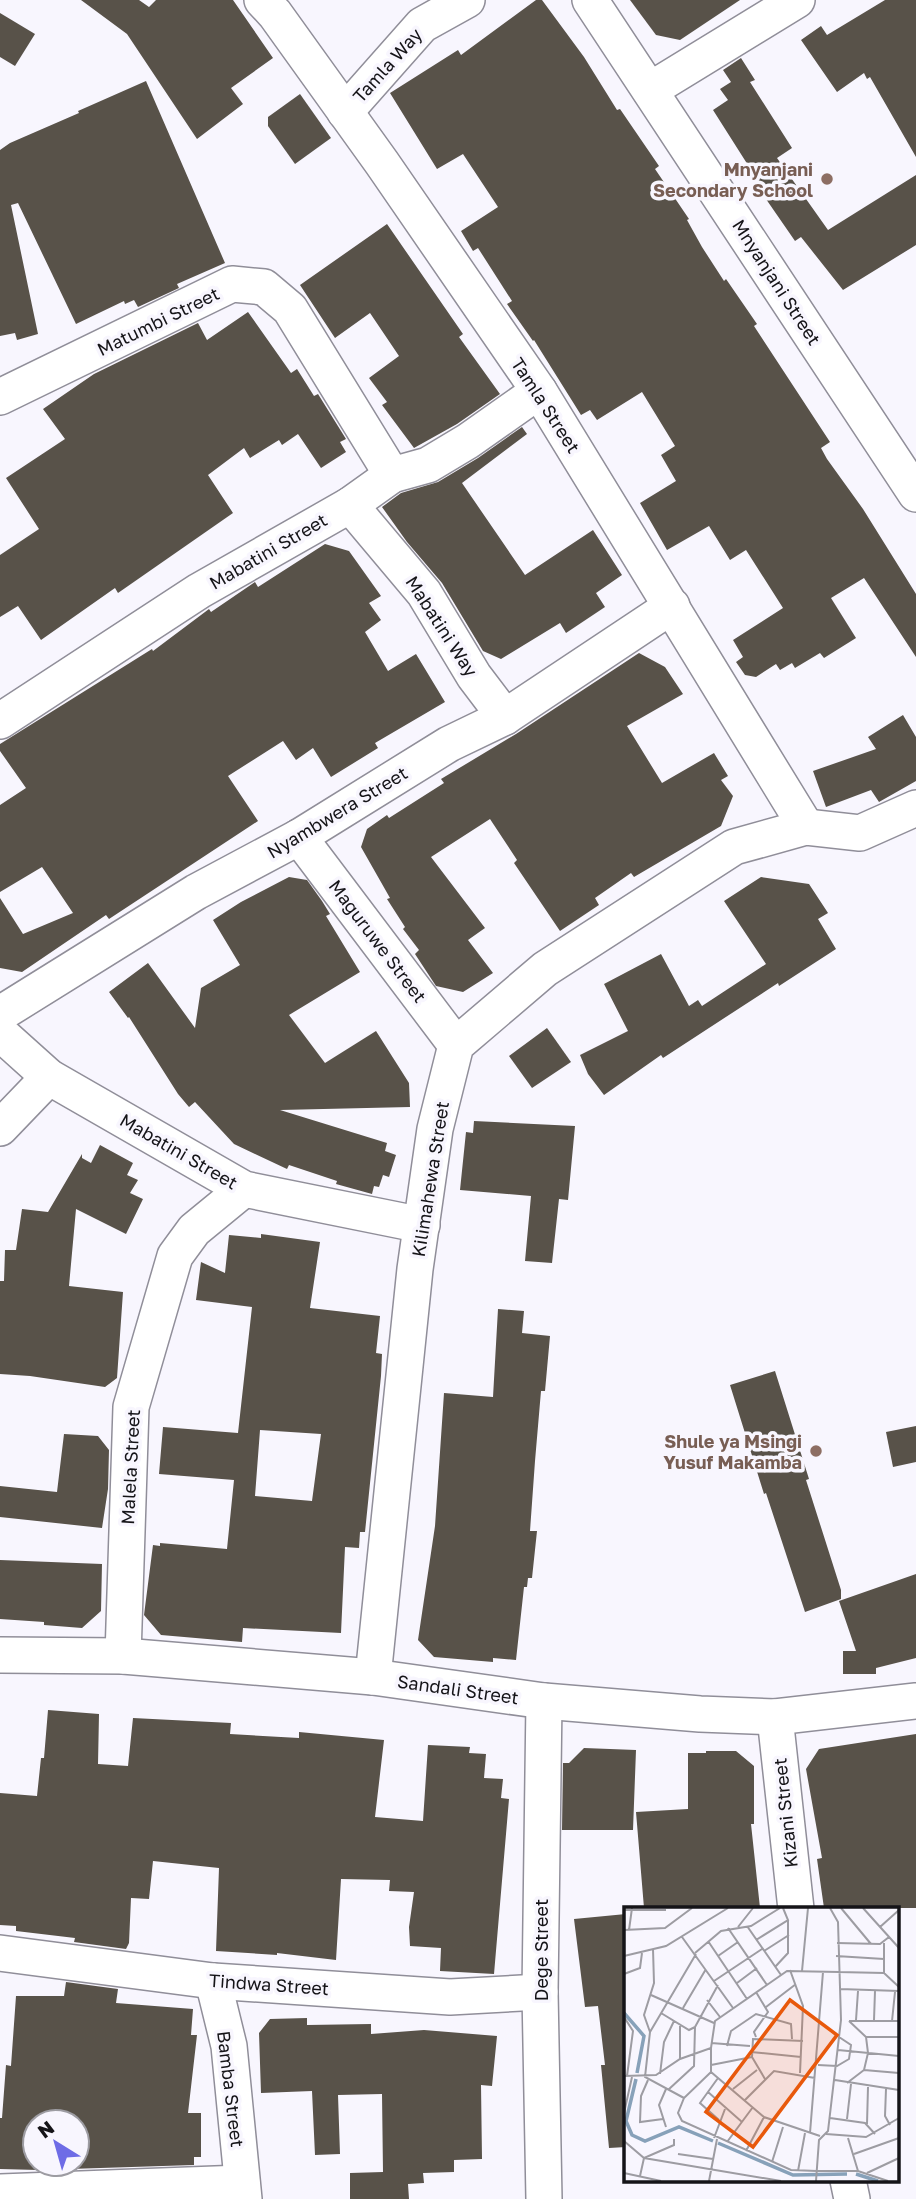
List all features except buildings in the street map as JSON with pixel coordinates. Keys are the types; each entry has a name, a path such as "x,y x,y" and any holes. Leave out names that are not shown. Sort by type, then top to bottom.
{"street":[{"name":"Tamla Street","path":"262,0 345,112 539,391 806,827"},
{"name":"Tamla Way","path":"345,112 422,25 467,0"},
{"name":"Mnyanjani Street","path":"590,0 916,494"},
{"path":"650,90 797,0"},
{"name":"Matumbi Street","path":"0,397 232,284 264,287 290,309 392,475"},
{"name":"Mabatini Street","path":"0,721 199,591 350,505 392,475 428,465 468,441 539,391"},
{"name":"Mabatini Way","path":"350,505 424,593 474,676 505,717"},
{"name":"Nyambwera Street","path":"0,1014 196,892 299,837 449,744 505,717 672,606"},
{"path":"456,1045 545,969 734,847 806,827 860,833 916,808"},
{"name":"Maguruwe Street","path":"299,837 456,1045"},
{"name":"Mabatini Street","path":"0,1033 50,1076 244,1189 422,1225"},
{"name":"Kilimahewa Street","path":"373,1678 415,1269 435,1129 456,1045"},
{"path":"0,1128 50,1076"},
{"name":"Malela Street","path":"122,1656 131,1407 175,1256 194,1230 244,1189"},
{"name":"Sandali Street","path":"0,1655 122,1656 373,1678 544,1701 699,1714 775,1717 916,1701"},
{"name":"Dege Street","path":"544,1701 540,1992 544,2199"},
{"name":"Kizani Street","path":"775,1717 796,1907"},
{"name":"Tindwa Street","path":"0,1953 213,1981 450,1997 540,1992"},
{"name":"Bamba Street","path":"213,1981 229,2046 243,2191"},
{"path":"0,2192 243,2191"}],"place":[{"name":"Mnyanjani Secondary School","path":"827,179"},
{"name":"Shule ya Msingi Yusuf Makamba","path":"816,1451"}]}
